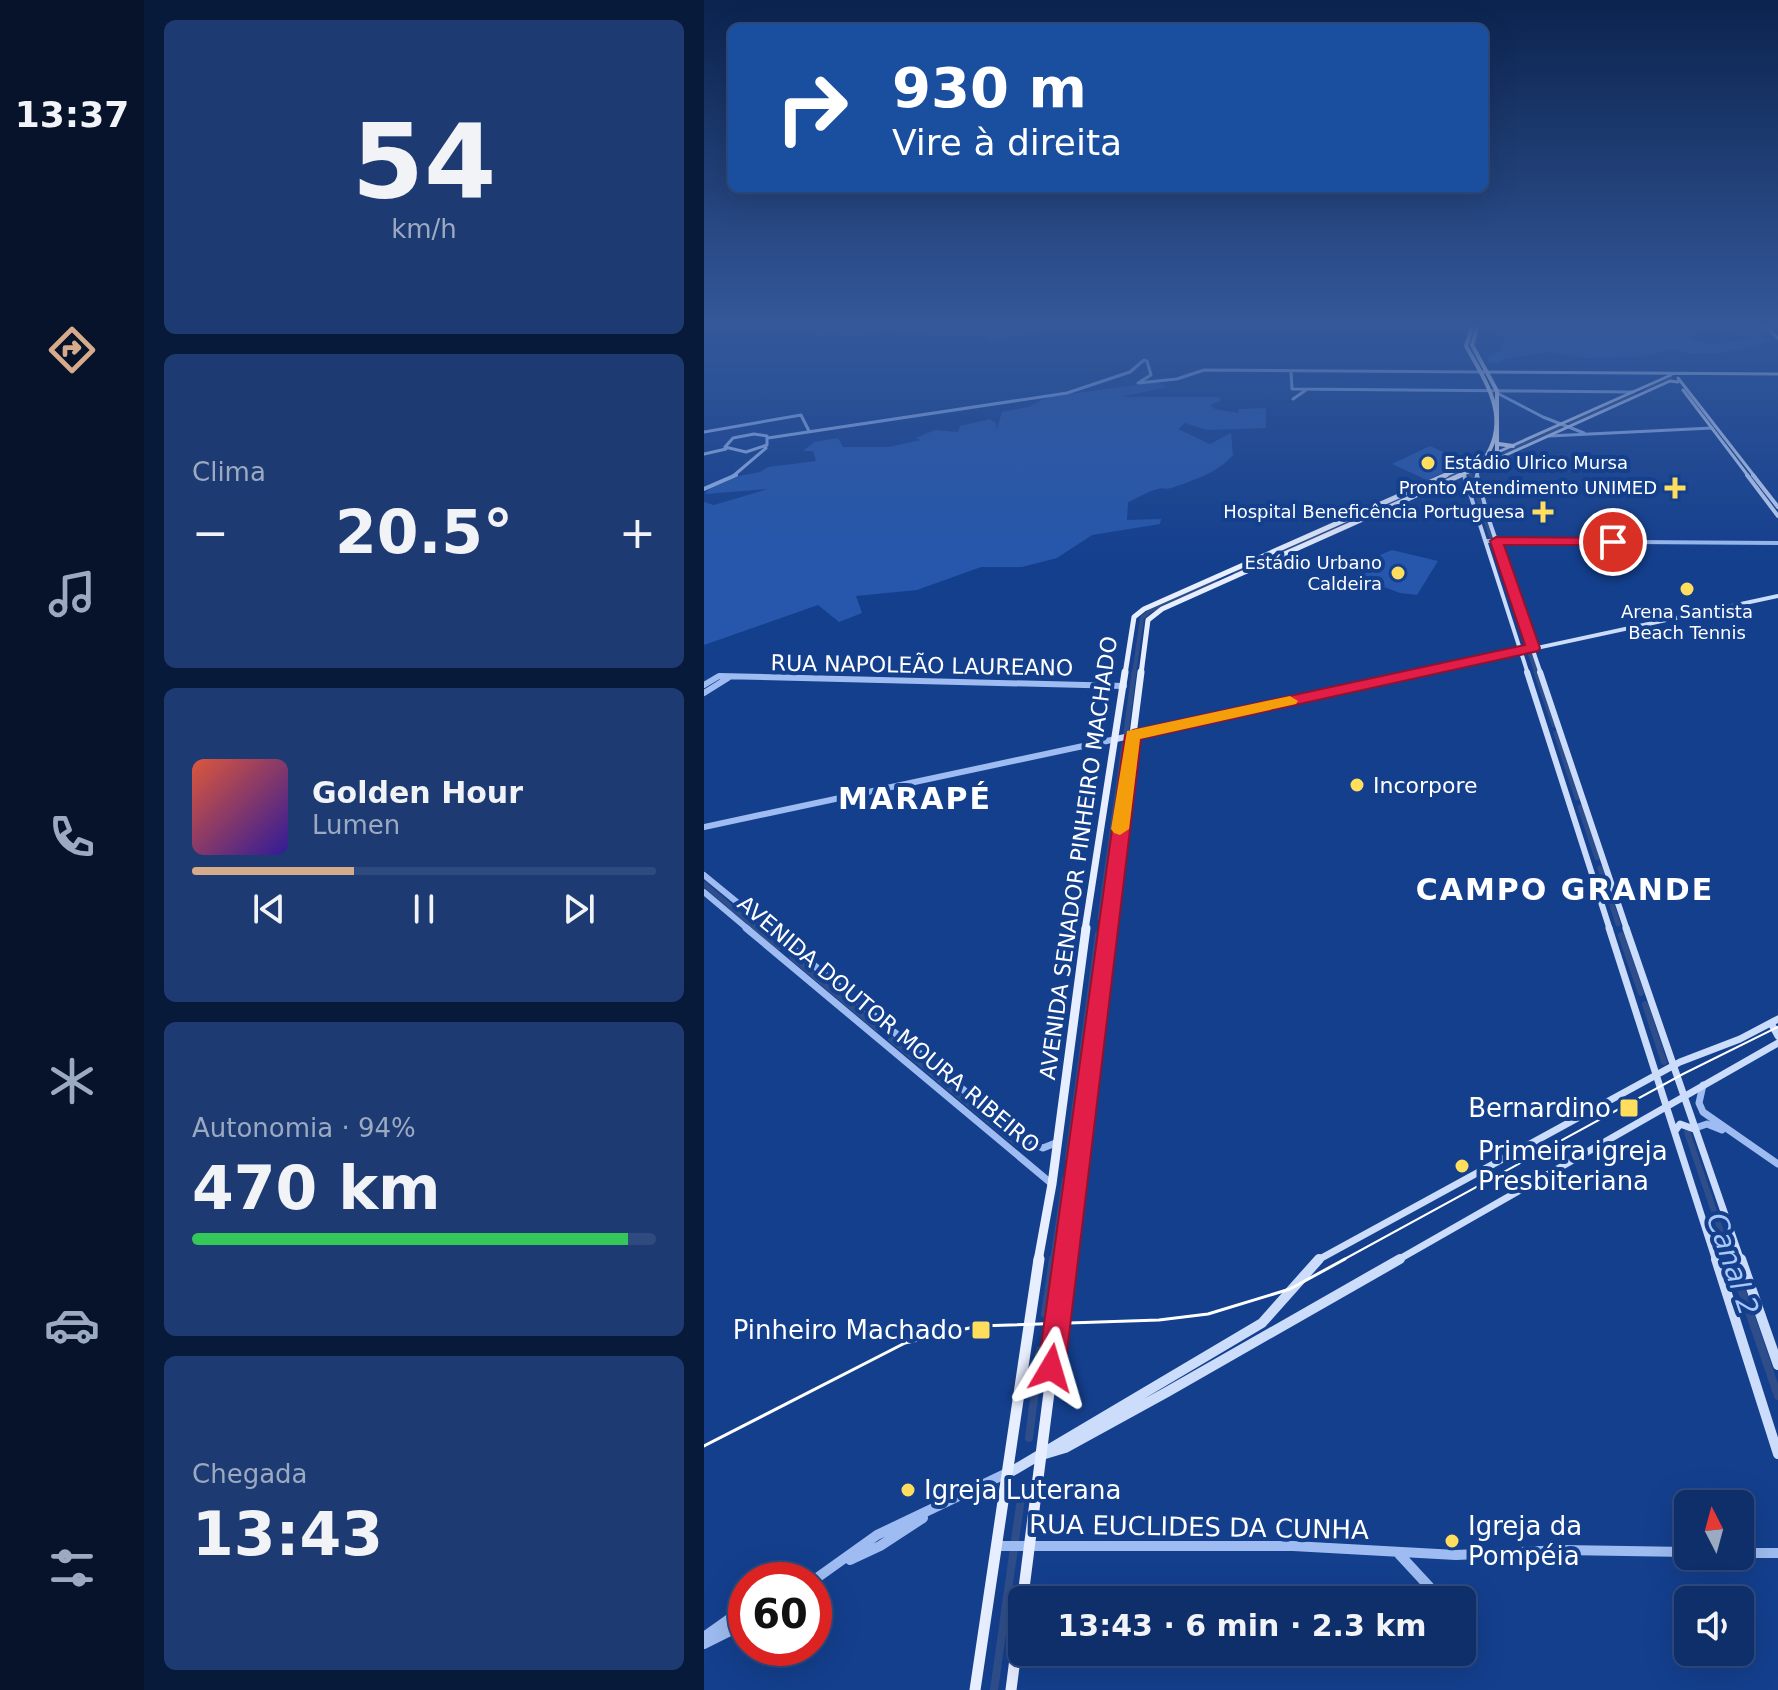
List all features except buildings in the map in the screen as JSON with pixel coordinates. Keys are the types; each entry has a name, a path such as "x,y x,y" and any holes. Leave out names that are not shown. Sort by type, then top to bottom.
{"main road":[{"path":"1486,456 1493,449 1495,403"},
{"path":"1486,456 1495,460 1499,449 1498,403"},
{"name":"AVENIDA SENADOR PINHEIRO MACHADO","path":"975,1690 1000,1546 1030,1311 1052,1184 1071,1021 1135,615 1202,579 1246,572 1476,464 1495,460 1549,436 1611,403"},
{"name":"AVENIDA SENADOR PINHEIRO MACHADO","path":"1513,446 1615,403"},
{"path":"1695,403 1778,516"},
{"path":"1698,403 1778,507"},
{"path":"1499,449 1513,446"},
{"path":"1499,449 1507,454"},
{"name":"AVENIDA SENADOR PINHEIRO MACHADO","path":"1011,1690 1023,1546 1042,1455 1150,617 1390,496 1420,494 1464,474 1499,449"},
{"path":"1476,464 1476,478 1496,541 1683,1096 1778,1365"},
{"path":"1464,474 1778,1454"},
{"path":"1766,501 1773,501"},
{"path":"1246,572 1245,575 1252,578"},
{"path":"1116,739 1778,596"},
{"path":"1009,1473 1262,1323 1314,1262 1689,1057 1740,1039 1774,1021 1778,1036"},
{"path":"1042,1455 1065,1448 1167,1392 1778,1043"},
{"path":"1675,1131 1683,1124 1695,1129"},
{"path":"1167,1392 1169,1381 1204,1355"}],"street":[{"path":"726,449 727,442 743,435 759,434 768,438 995,403"},
{"path":"1515,403 1590,434"},
{"path":"1523,403 1566,425"},
{"path":"1528,414 1537,414"},
{"path":"704,432 801,415 809,431"},
{"path":"737,425 743,435"},
{"path":"1549,436 1712,428"},
{"path":"704,489 735,476 767,445 768,438"},
{"path":"753,451 767,445"},
{"path":"704,454 726,449 760,453"},
{"path":"1486,541 1778,543"},
{"name":"RUA NAPOLEÃO LAUREANO","path":"704,685 719,676 731,676 1124,686"},
{"path":"704,693 731,676"},
{"path":"704,827 1116,739"},
{"name":"AVENIDA DOUTOR MOURA RIBEIRO","path":"704,875 1025,1141 1043,1148 1058,1142"},
{"name":"AVENIDA DOUTOR MOURA RIBEIRO","path":"704,892 1052,1184"},
{"path":"1703,1085 1699,1101 1703,1112 1778,1164"},
{"path":"1695,1129 1710,1125 1750,1146"},
{"path":"1013,1152 1023,1149 1025,1141"},
{"path":"832,1568 880,1546 943,1506 1009,1473"},
{"name":"RUA EUCLIDES DA CUNHA","path":"1000,1546 1293,1546 1456,1555 1563,1550 1674,1552"},
{"path":"1754,1553 1778,1553"},
{"path":"1399,1554 1429,1586"},
{"path":"704,1637 728,1620"},
{"path":"704,1644 728,1632"}],"shaded area":[{"path":"1036,403 1216,403 1210,405 1215,409 1238,413 1239,409 1266,408 1266,428 1207,430 1185,423 1178,429 1210,444 1231,433 1233,455 1204,476 1169,489 1154,490 1128,502 1127,520 1161,519 1160,524 1092,535 1057,558 1022,567 981,567 917,590 856,596 862,613 839,622 818,605 704,645 704,502 714,505 768,489 705,494 709,489 768,467 816,461 813,451 803,451 814,442 838,438 843,447 889,447 920,440 916,438 935,430 958,432 960,426 990,419 996,423 997,429 1002,412"},
{"name":"Estádio Ulrico Mursa","path":"1430,446 1463,461 1427,480 1392,464"},
{"name":"Estádio Urbano Caldeira","path":"1392,550 1438,561 1417,595 1400,593 1360,578 1368,569 1365,568"}],"waterway":[{"path":"1570,423 1617,403"},
{"path":"1505,452 1561,427"},
{"path":"1474,466 1490,459"},
{"name":"Canal 2","path":"1469,472 1471,477"},
{"path":"1453,475 1458,473"},
{"path":"1419,490 1453,475"},
{"path":"1448,477 1453,475"},
{"name":"Canal 2","path":"1470,475 1492,539"},
{"path":"1235,573 1403,498"},
{"name":"Canal 2","path":"1494,544 1506,581"},
{"path":"1134,674 1142,618 1150,611 1215,581"},
{"name":"Canal 2","path":"1508,588 1527,645"},
{"name":"Canal 2","path":"1530,654 1537,674"},
{"path":"1126,732 1134,672"},
{"name":"Canal 2","path":"1536,672 1554,725"},
{"name":"Canal 2","path":"1556,733 1577,798"},
{"path":"1100,918 1124,744"},
{"name":"Canal 2","path":"1580,807 1597,858"},
{"name":"Canal 2","path":"1600,868 1618,924"},
{"path":"704,884 758,930"},
{"path":"756,928 779,947"},
{"path":"1068,1158 1098,934"},
{"name":"Canal 2","path":"1621,935 1641,993"},
{"path":"792,957 877,1028"},
{"name":"Canal 2","path":"1645,1004 1664,1062"},
{"path":"891,1039 1017,1144"},
{"name":"Canal 2","path":"1687,1132 1731,1261"},
{"path":"1053,1261 1065,1179"},
{"path":"1045,1314 1053,1259"},
{"name":"Canal 2","path":"1731,1259 1778,1396"},
{"path":"1029,1438 1040,1350"},
{"path":"994,1690 1023,1484"}],"tram line":[{"path":"1341,1261 1683,1074 1778,1027"},
{"path":"704,1446 905,1343 978,1326 1159,1320 1208,1314 1290,1289 1345,1259"}],"slow traffic":[{"path":"1120,829 1133,735 1290,701"}],"place":[{"name":"Estádio Ulrico Mursa","path":"1428,463"},
{"name":"Pronto Atendimento UNIMED","path":"1675,488"},
{"name":"Hospital Beneficência Portuguesa","path":"1543,512"},
{"name":"Estádio Urbano Caldeira","path":"1398,573"},
{"name":"Arena Santista Beach Tennis","path":"1687,589"},
{"name":"Incorpore","path":"1357,785"},
{"name":"Bernardino","path":"1629,1108"},
{"name":"Primeira igreja Presbiteriana","path":"1462,1166"},
{"name":"Pinheiro Machado","path":"981,1330"},
{"name":"Igreja Luterana","path":"908,1490"},
{"name":"Igreja da Pompéia","path":"1452,1541"}],"district":[{"name":"MARAPÉ","path":"915,799"},
{"name":"CAMPO GRANDE","path":"1565,890"}],"route":[{"path":"1051,1368 1133,735 1533,648 1496,541 1613,542"}]}
